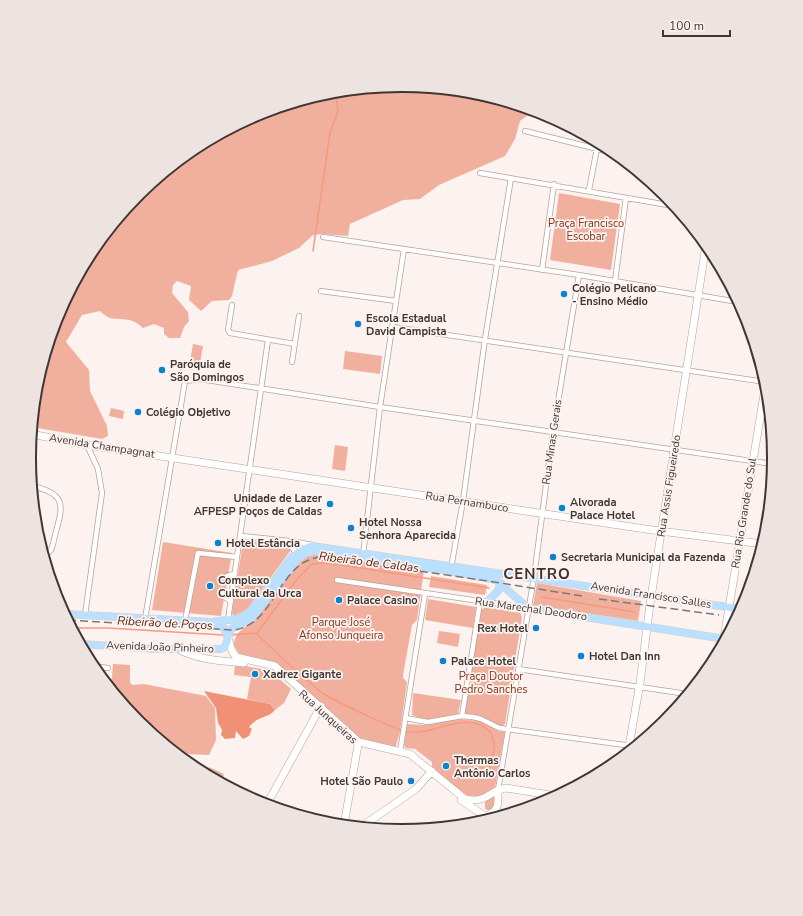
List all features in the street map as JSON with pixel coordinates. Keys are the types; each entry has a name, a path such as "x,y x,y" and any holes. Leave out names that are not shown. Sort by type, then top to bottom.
{"main road":[{"name":"Avenida Francisco Salles","path":"211,622 243,617 249,613 304,548 319,546 362,556"},
{"name":"Avenida Francisco Salles","path":"228,638 235,626 251,619 296,557 315,551 534,578 734,608"},
{"name":"Avenida Francisco Salles","path":"451,568 496,580 528,608"},
{"path":"483,602 498,591 501,583"},
{"name":"Rua Marechal Deodoro","path":"528,608 719,639"},
{"path":"71,614 211,622"},
{"name":"Avenida João Pinheiro","path":"87,644 219,650 223,648 228,638 220,625 211,622"}],"street":[{"path":"525,131 597,149"},
{"path":"589,190 597,149"},
{"path":"480,173 554,184 664,204"},
{"path":"451,568 463,501 485,339 511,178"},
{"path":"542,270 554,184"},
{"path":"616,281 626,198"},
{"path":"323,237 579,275 731,301"},
{"path":"362,556 380,407 404,249"},
{"name":"Rua Assis Figueiredo","path":"633,741 650,604 704,254"},
{"name":"Rua Minas Gerais","path":"528,608 534,578 543,513 552,432 579,275"},
{"path":"321,291 396,301"},
{"path":"232,305 229,332 231,334 294,344"},
{"path":"292,362 299,316"},
{"path":"393,327 485,339 759,381"},
{"path":"228,620 251,468 268,340"},
{"path":"145,619 185,381 189,379 200,379 474,421 767,463"},
{"name":"Rua Rio Grande do Sul","path":"726,626 763,402"},
{"name":"Avenida Champagnat","path":"37,435 87,445 172,456"},
{"path":"84,615 102,493 98,469 87,445"},
{"name":"Rua Pernambuco","path":"172,456 661,531 757,543"},
{"path":"37,487 52,491 58,497 61,505 53,544 48,553"},
{"path":"241,536 290,541 319,546"},
{"path":"273,540 289,545 296,557"},
{"path":"185,621 198,552 237,557"},
{"path":"226,581 226,576 234,574"},
{"name":"Rua Marechal Deodoro","path":"337,580 528,608"},
{"path":"224,590 224,597 231,601"},
{"path":"400,752 425,594"},
{"path":"462,716 483,602"},
{"path":"496,811 528,608"},
{"name":"Rua Junqueiras","path":"228,638 232,651 236,657 275,666 358,745 409,757 465,799 472,801 485,799"},
{"name":"Rua Junqueiras","path":"178,649 185,653 216,659 270,666 359,742 416,757 463,802 483,814"},
{"path":"102,667 108,668"},
{"path":"518,669 681,693"},
{"path":"270,799 320,708"},
{"path":"405,718 428,722 462,716 481,719 499,728 628,745"},
{"path":"345,819 358,745"},
{"path":"367,822 416,789 431,773"},
{"path":"485,813 481,806 485,799 498,790 506,788 545,794"}],"green space":[{"path":"378,93 425,93 473,100 496,105 528,115 520,121 515,139 505,156 439,185 420,199 403,200 350,224 348,236 321,234 313,235 299,248 272,261 238,270 232,296 229,300 212,301 201,311 189,300 191,286 177,281 173,285 172,293 188,312 189,321 184,327 180,338 169,338 164,334 164,328 154,324 143,328 131,320 110,318 100,311 82,315 66,342 89,370 90,391 107,426 108,436 102,439 38,428 39,410 48,363 55,341 74,296 98,255 127,217 161,183 179,168 219,141 262,120 307,105 354,96"},
{"name":"Praça Francisco Escobar","path":"559,193 620,204 611,270 550,260"},
{"path":"193,344 203,346 200,363 190,361"},
{"path":"345,351 382,356 380,374 343,369"},
{"path":"111,408 124,411 123,419 109,416"},
{"path":"335,445 348,447 345,471 332,469"},
{"path":"246,540 288,547 291,550 248,608 239,615 233,615 232,613 243,542"},
{"path":"163,542 232,553 221,616 152,610"},
{"name":"Parque José Afonso Junqueira","path":"314,553 424,569 417,620 412,625 403,675 403,678 407,682 400,732 395,749 367,742 354,735 275,663 249,659 240,655 233,644 237,634 252,621 283,581 305,556"},
{"path":"431,576 487,585 485,595 429,587"},
{"path":"537,583 641,601 638,621 533,605"},
{"path":"428,599 476,607 473,628 425,620"},
{"name":"Praça Doutor Pedro Sanches","path":"486,607 520,613 522,617 505,724 502,727 481,716 466,714 465,712 481,610"},
{"path":"439,631 460,634 458,647 437,643"},
{"path":"113,664 130,665 130,683 133,685 144,684 206,696 215,708 216,740 209,755 187,754 179,748 143,716 112,681"},
{"path":"235,665 254,667 271,673 277,677 291,689 284,703 275,710 270,704 247,699 251,677 234,675"},
{"path":"413,693 461,700 458,714 424,720 412,715"},
{"path":"459,719 480,721 498,731 505,732 495,787 483,797 466,798 432,769 432,762 415,749 406,748 404,745 407,724 424,725"},
{"path":"209,767 224,774 223,777 219,775 208,768"},
{"path":"496,795 495,806 490,811 485,809 485,802"}],"shaded area":[{"path":"204,691 270,704 275,710 249,727 252,729 249,736 243,739 236,731 235,738 225,739 221,735 222,730 218,723 216,708"}],"waterway":[{"path":"313,251 330,133 338,111 336,99"},
{"name":"Ribeirão de Caldas","path":"257,633 298,578 312,564 328,563 489,588"},
{"name":"Ribeirão de Caldas","path":"542,597 635,612"},
{"name":"Ribeirão de Poços","path":"78,628 108,628 223,635"},
{"path":"257,633 288,664 324,694 381,722 410,732 428,731 466,722 475,723 484,727 489,731 494,740 494,751 490,768"},
{"name":"Ribeirão de Poços","path":"231,635 257,633"}],"railway":[{"path":"74,620 233,630 247,626 259,617 286,580 296,569 307,561 322,557 582,596"},
{"path":"599,599 719,615"}],"place":[{"name":"Colégio Pelicano - Ensino Médio","path":"564,294"},
{"name":"Escola Estadual David Campista","path":"358,324"},
{"name":"Paróquia de São Domingos","path":"162,370"},
{"name":"Colégio Objetivo","path":"138,412"},
{"name":"Unidade de Lazer AFPESP Poços de Caldas","path":"330,504"},
{"name":"Alvorada Palace Hotel","path":"562,508"},
{"name":"Hotel Nossa Senhora Aparecida","path":"351,528"},
{"name":"Hotel Estância","path":"218,543"},
{"name":"Secretaria Municipal da Fazenda","path":"553,557"},
{"name":"Complexo Cultural da Urca","path":"210,586"},
{"name":"Palace Casino","path":"339,600"},
{"name":"Rex Hotel","path":"536,628"},
{"name":"Hotel Dan Inn","path":"581,656"},
{"name":"Palace Hotel","path":"443,661"},
{"name":"Xadrez Gigante","path":"255,674"},
{"name":"Thermas Antônio Carlos","path":"446,766"},
{"name":"Hotel São Paulo","path":"411,781"}],"district":[{"name":"CENTRO","path":"537,574"}]}
